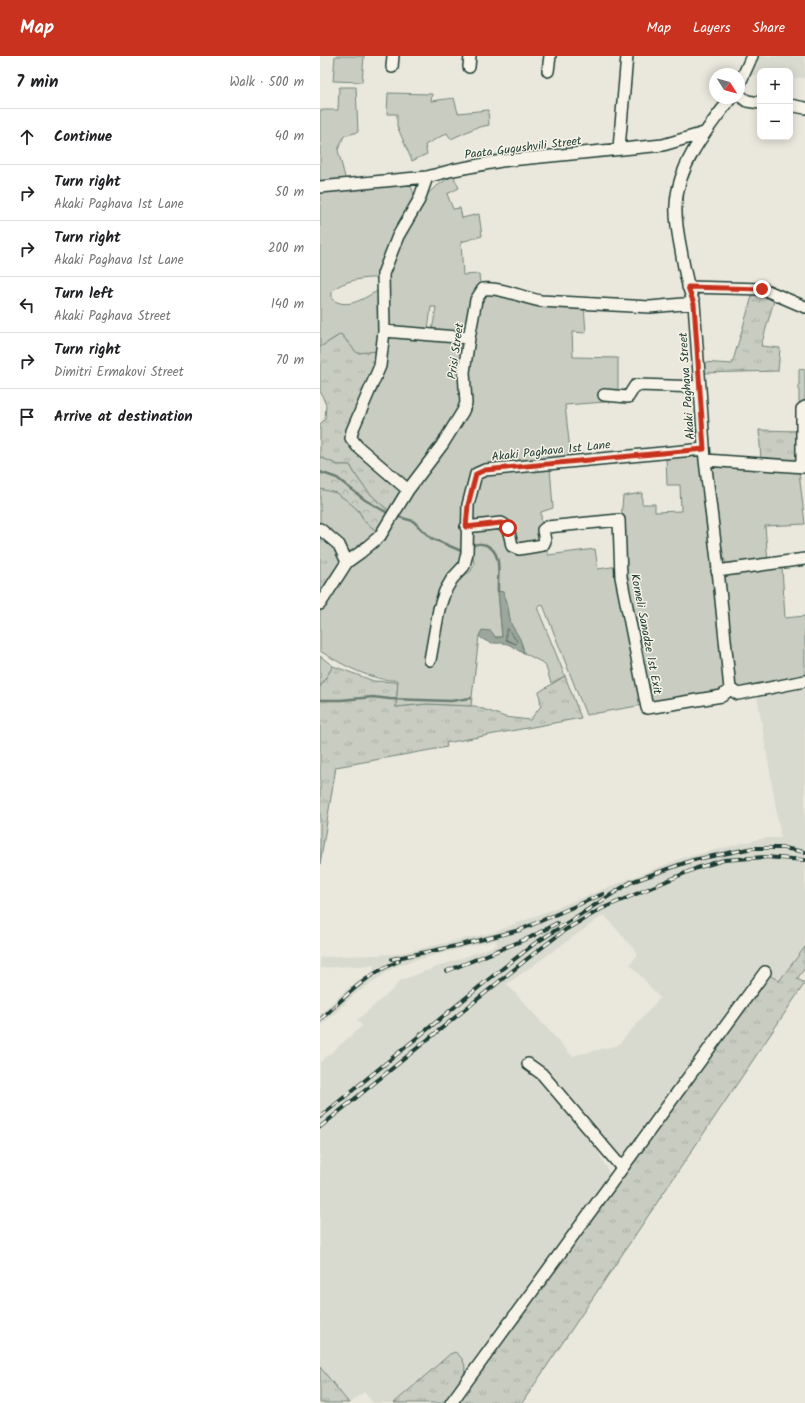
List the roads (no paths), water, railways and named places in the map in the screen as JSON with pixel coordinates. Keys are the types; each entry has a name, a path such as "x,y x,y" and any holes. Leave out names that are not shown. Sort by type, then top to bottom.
{"street":[{"path":"470,56 470,68"},
{"path":"548,71 550,56"},
{"path":"619,148 627,56"},
{"path":"745,72 752,56"},
{"path":"745,100 757,103"},
{"name":"Akaki Paghava Street","path":"726,104 704,133 678,186 676,223 688,287 694,304 705,455 730,689"},
{"path":"793,106 805,108"},
{"name":"Paata Gugushvili Street","path":"320,187 427,177 453,170 501,161 558,157 619,148 663,145 704,133"},
{"path":"408,490 357,446 351,438 352,431 380,366 384,331 383,274 398,236 419,200 427,177"},
{"path":"688,287 762,289 805,307"},
{"name":"Prisi Street","path":"320,604 347,562 362,552 380,536 408,490 442,445 463,412 466,403 464,372 469,338 476,300 484,289 491,288 506,291 525,298 541,301 650,306 694,304"},
{"path":"384,331 469,338"},
{"path":"604,395 628,397 635,386 638,385 700,387"},
{"path":"803,467 802,410 805,407"},
{"name":"Akaki Paghava 1st Lane","path":"430,660 440,608 445,591 452,579 464,566 467,553 466,527 468,505 472,484 476,474 485,470 705,455 803,467"},
{"name":"Korneli Sanadze 1st Exit","path":"466,527 501,523 505,524 508,528 512,546 519,549 543,545 545,541 543,530 546,527 619,520 621,577 647,708 722,696 730,689"},
{"path":"320,529 339,546 347,562"},
{"path":"717,571 805,559"},
{"path":"730,689 738,694 805,681"},
{"path":"451,1403 765,972"},
{"path":"528,1064 542,1074 622,1168"}],"water":[{"path":"498,591 503,592 506,599 511,624 520,639 524,653 510,645 488,642 479,636 482,630 491,631 496,638 502,637"}],"waterway":[{"path":"320,472 337,478 365,500 386,512"},
{"path":"399,517 413,521 431,538 459,550"},
{"path":"471,547 476,544 484,544 495,553 498,565 498,591"},
{"path":"320,700 373,697 451,701 471,698"}],"railway":[{"path":"320,1117 534,944 631,882 693,860 753,848 783,848 805,852"},
{"path":"320,1127 527,959 565,930 601,909 697,868 724,860 765,857 805,860"},
{"path":"392,959 456,946 520,930 603,894"},
{"path":"447,971 531,937 557,923"},
{"path":"320,1020 357,986 377,972 399,961"}]}
